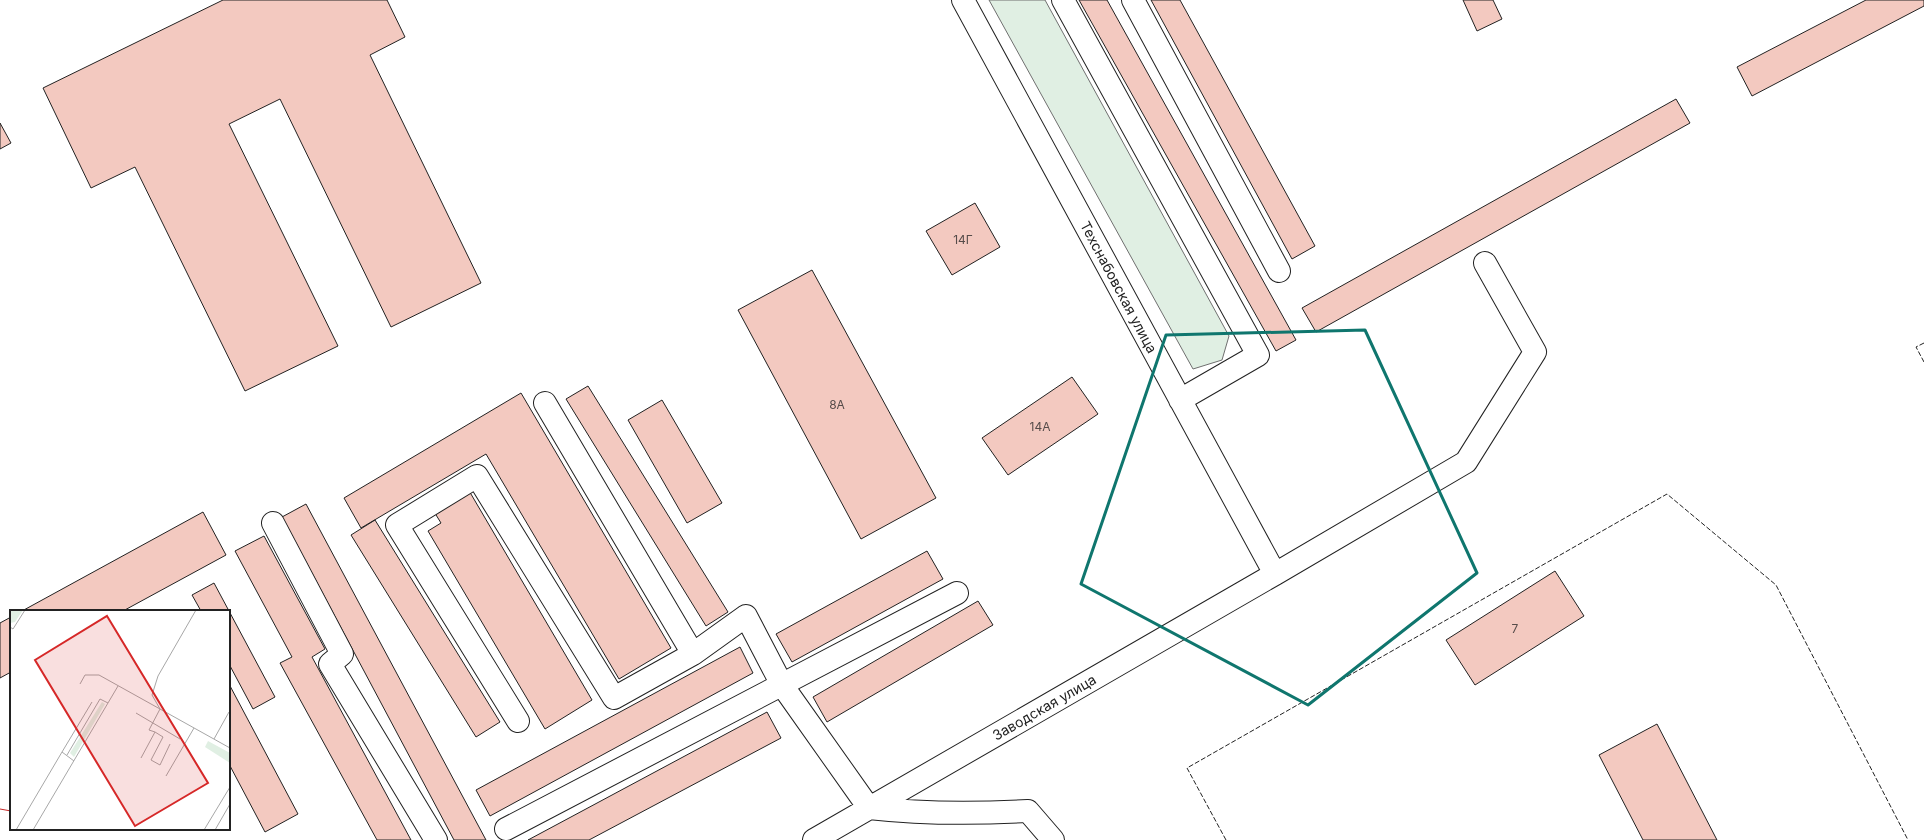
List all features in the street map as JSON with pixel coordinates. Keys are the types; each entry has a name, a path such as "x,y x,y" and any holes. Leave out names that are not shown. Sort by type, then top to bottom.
{"street":[{"name":"Техснабовская улица","path":"963,0 1275,574"},
{"path":"1063,0 1258,355 1180,400"},
{"path":"1133,0 1279,271"},
{"name":"Заводская улица","path":"814,840 1466,462 1535,352 1485,264"},
{"path":"545,403 693,654"},
{"path":"518,721 397,525 477,476 614,698 693,654 746,616 782,685 869,808 903,812 970,814 1028,811 1053,840"},
{"path":"273,523 342,654 330,664 436,840"},
{"path":"506,829 957,593"}],"highlighted area":[{"path":"1365,330 1477,573 1308,705 1081,584 1166,335"}],"green space":[{"path":"989,0 1045,0 1229,336 1222,360 1193,369"}],"building":[{"path":"223,0 387,0 405,37 370,55 481,283 391,327 280,99 229,124 338,346 245,391 135,167 91,188 43,88"},
{"path":"1079,0 1107,0 1296,340 1276,351"},
{"path":"1151,0 1180,0 1315,246 1292,259"},
{"path":"1463,0 1493,0 1502,19 1477,31"},
{"path":"1866,0 1924,0 1924,6 1752,96 1737,67"},
{"path":"1676,99 1690,123 1316,332 1302,308"},
{"path":"0,123 11,143 0,149"},
{"path":"975,203 1000,247 952,275 926,231"},
{"path":"812,270 936,498 861,539 738,310"},
{"path":"1072,377 1098,414 1008,475 982,438"},
{"path":"588,386 728,612 706,626 566,399"},
{"path":"521,393 671,648 619,679 486,454 361,528 344,498"},
{"path":"662,400 722,503 687,523 628,420"},
{"path":"468,489 592,700 545,729 428,531 441,523 433,510"},
{"path":"306,504 486,840 454,840 282,517"},
{"path":"203,512 226,555 125,610 24,610"},
{"path":"375,520 500,722 476,737 351,535"},
{"path":"264,536 325,649 312,657 411,840 377,840 280,663 292,657 235,551"},
{"path":"927,551 943,579 792,662 776,634"},
{"path":"1555,571 1584,616 1475,685 1446,640"},
{"path":"214,583 228,610 200,610 192,595"},
{"path":"978,601 993,625 827,722 813,697"},
{"path":"230,613 275,697 253,709 230,666"},
{"path":"10,618 10,673 0,678 0,623"},
{"path":"740,647 753,673 490,816 476,790"},
{"path":"230,686 298,814 265,832 230,766"},
{"path":"767,712 781,738 589,840 528,840"},
{"path":"1657,724 1717,840 1643,840 1599,755"}],"fence":[{"path":"1924,343 1916,347 1924,362"},
{"path":"1226,840 1187,768 1667,494 1776,585 1908,840"}],"power":[{"path":"0,809 10,811"}]}
